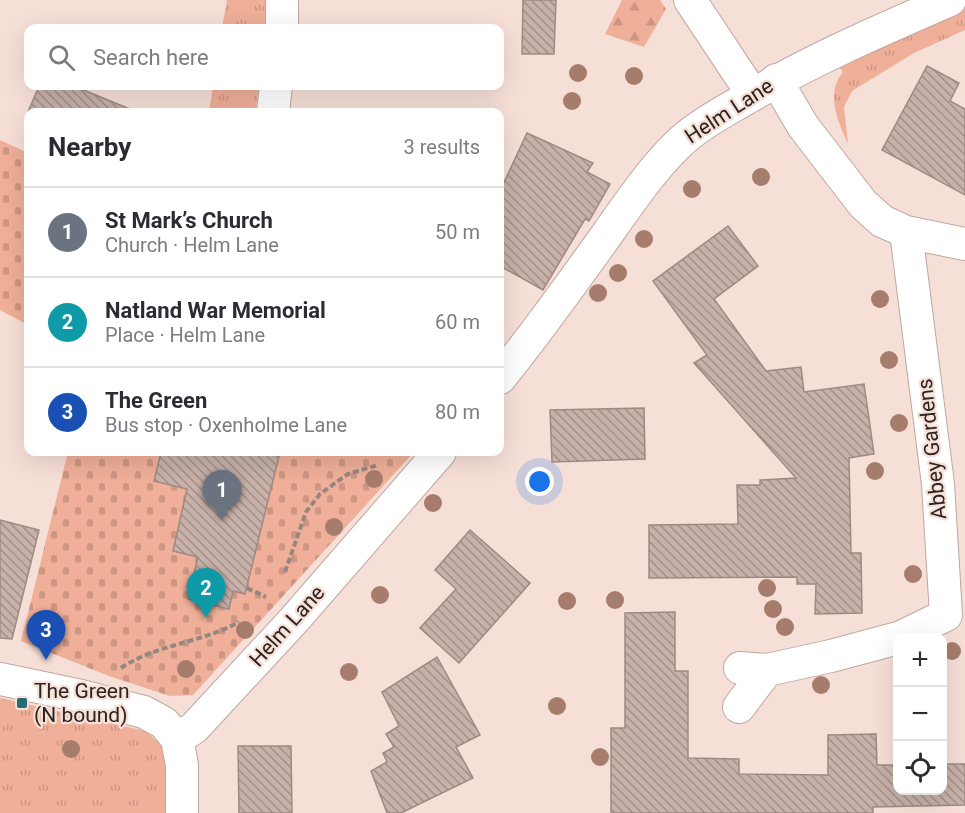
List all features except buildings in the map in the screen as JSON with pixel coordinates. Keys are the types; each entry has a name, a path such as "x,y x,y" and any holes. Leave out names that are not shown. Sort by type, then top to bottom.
{"street":[{"path":"282,0 282,24"},
{"path":"690,0 764,87 803,126 863,204 882,221 906,232 965,244"},
{"name":"Helm Lane","path":"504,373 626,208 672,150 703,124 764,87 836,50 950,0"},
{"path":"273,108 276,90"},
{"name":"Abbey Gardens","path":"906,232 956,616 911,633"},
{"name":"Helm Lane","path":"177,739 194,728 294,620 432,461"},
{"name":"Abbey Gardens","path":"739,707 753,669 831,656 893,639"},
{"path":"0,679 144,712 165,723 177,739 182,765 182,813"}],"path":[{"path":"281,581 306,512 320,494 348,474 381,464 432,461"},
{"path":"247,588 269,599"},
{"path":"263,605 273,595"},
{"path":"81,696 136,658 169,646 202,639 242,620"}],"green space":[{"path":"227,0 268,0 266,24 223,24"},
{"path":"622,0 660,0 666,9 644,47 605,34"},
{"path":"965,4 965,30 914,53 852,91 844,107 848,144 835,108 835,89 843,72 838,66 845,58"},
{"path":"212,90 258,90 256,108 210,108"},
{"path":"0,140 24,151 24,323 0,310"},
{"path":"67,456 410,456 193,695 170,696 109,676 21,641"},
{"path":"0,698 145,731 168,750 170,813 0,813"}],"place":[{"name":"St Mark’s Church","path":"222,520"},
{"name":"Natland War Memorial","path":"206,618"},
{"name":"The Green","path":"46,660"},
{"name":"The Green (N bound)","path":"22,703"}]}
